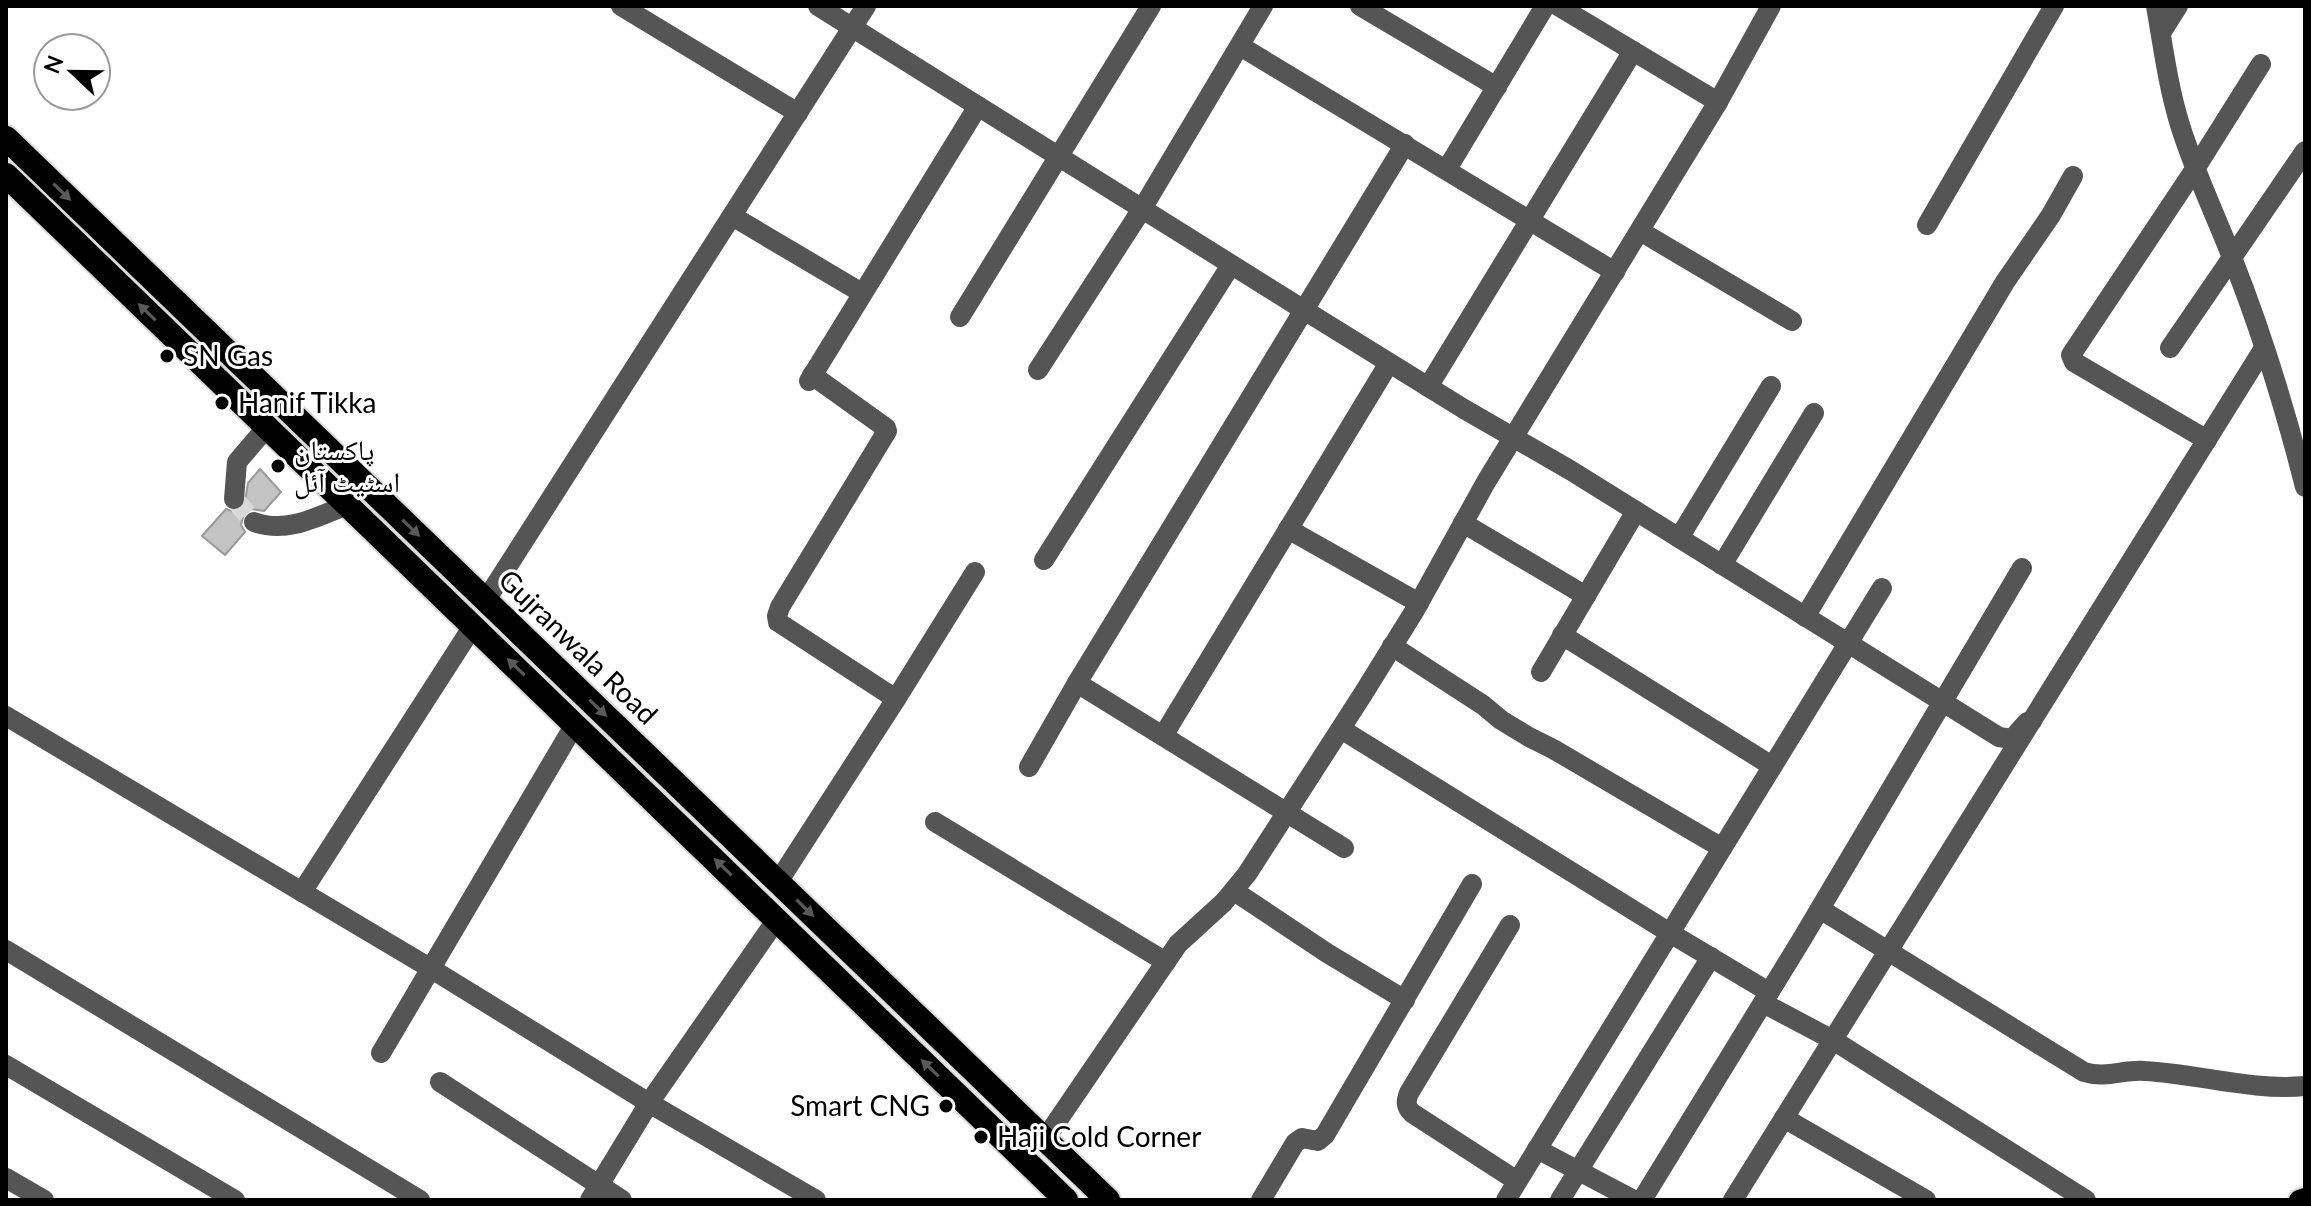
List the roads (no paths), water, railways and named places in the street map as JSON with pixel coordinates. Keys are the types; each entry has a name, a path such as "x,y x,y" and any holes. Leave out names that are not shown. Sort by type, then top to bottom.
{"highway":[{"name":"Gujranwala Road","path":"6,138 1108,1200"},
{"name":"Gujranwala Road","path":"6,175 777,919 1052,1195"},
{"path":"266,428 287,409"}],"main road":[{"path":"2299,1200 2305,1198"}],"street":[{"path":"621,6 798,113"},
{"path":"818,6 1389,363 1636,511 2004,739 2012,739 2027,722 2032,721"},
{"path":"486,600 866,6"},
{"path":"960,317 1151,6"},
{"path":"1038,370 1142,209 1263,6"},
{"path":"1360,6 1497,87"},
{"path":"1447,169 1545,6"},
{"path":"1558,6 1718,102"},
{"path":"1927,225 2054,6"},
{"path":"2156,6 2172,98 2195,169 2232,256 2285,409 2305,487"},
{"path":"2161,33 2178,6"},
{"path":"1045,1139 1178,944 1234,891 1341,729 1718,102 1767,7"},
{"path":"1240,46 1615,272"},
{"path":"1428,387 1633,51"},
{"path":"2207,440 2074,362 2071,355 2261,64"},
{"path":"896,699 781,627 777,616 887,431 863,410 810,378 978,106"},
{"path":"1029,767 1405,144"},
{"path":"2170,348 2305,151"},
{"path":"1805,617 2005,282 2051,215 2073,176"},
{"path":"732,216 862,293"},
{"path":"1640,231 1792,321"},
{"path":"1044,560 1231,265"},
{"path":"1733,1200 2264,348"},
{"path":"1163,736 1389,363"},
{"path":"1679,538 1771,386"},
{"path":"1722,565 1814,413"},
{"path":"234,499 237,462 266,428"},
{"path":"254,522 294,526 347,505"},
{"path":"1541,672 1636,511"},
{"path":"1463,523 1586,596"},
{"path":"1288,529 1419,603"},
{"path":"1642,1200 1820,909 2022,568"},
{"path":"778,882 975,572"},
{"path":"1506,1200 1882,588"},
{"path":"302,892 473,626"},
{"path":"1562,635 1772,766"},
{"path":"1392,646 1529,737 1722,848"},
{"path":"1077,683 1344,848"},
{"path":"6,716 816,1200"},
{"path":"381,1053 575,724"},
{"path":"1341,729 1711,957 1766,997 2086,1200"},
{"path":"935,822 1166,962"},
{"path":"1261,1200 1295,1143 1302,1138 1318,1141 1325,1135 1472,884"},
{"path":"1234,891 1405,1000"},
{"path":"1820,909 2090,1074 2105,1076 2143,1070 2271,1087 2305,1086"},
{"path":"594,1193 649,1103 777,919"},
{"path":"1510,925 1409,1093 1406,1104 1412,1113 1517,1181"},
{"path":"6,950 420,1200"},
{"path":"1560,1200 1711,957"},
{"path":"6,1065 235,1200"},
{"path":"440,1082 594,1193 622,1200"},
{"path":"1784,1118 1926,1200"},
{"path":"1537,1149 1634,1200"},
{"path":"6,1178 44,1200"}],"tunnel":[{"path":"234,499 254,522"}],"place":[{"name":"SN Gas","path":"167,356"},
{"name":"Hanif Tikka","path":"222,403"},
{"name":"پاکستان اسٹیٹ آئل","path":"278,466"},
{"name":"Smart CNG","path":"946,1106"},
{"name":"Haji Cold Corner","path":"981,1137"}]}
